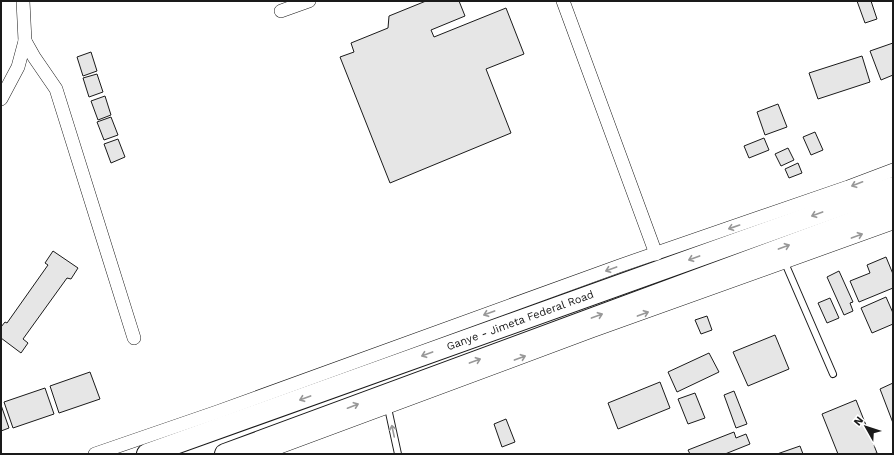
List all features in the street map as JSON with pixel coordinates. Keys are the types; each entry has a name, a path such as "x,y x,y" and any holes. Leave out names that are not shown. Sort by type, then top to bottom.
{"main road":[{"name":"Ganye - Jimeta Federal Road","path":"147,454 893,187"},
{"name":"Ganye - Jimeta Federal Road","path":"225,454 893,207"}],"street":[{"path":"1,99 18,66 26,41 23,1"},
{"path":"281,11 308,1"},
{"path":"563,1 656,254"},
{"path":"26,41 34,57 56,89 134,338"},
{"path":"94,454 217,412 619,266 840,190 893,170"},
{"path":"261,454 592,331 893,223"}],"lane":[{"path":"785,263 833,374"},
{"path":"388,408 398,454"}],"building":[{"path":"426,1 459,1 465,16 431,30 434,37 506,8 524,54 486,69 511,133 390,183 340,57 354,52 351,43 388,28 389,16"},
{"path":"857,1 871,1 877,19 865,23"},
{"path":"893,43 893,75 881,80 870,51"},
{"path":"91,52 97,71 83,76 77,57"},
{"path":"862,56 870,82 818,99 809,73"},
{"path":"97,74 103,92 89,97 83,78"},
{"path":"105,96 111,115 98,120 91,101"},
{"path":"778,104 787,127 765,135 757,112"},
{"path":"111,117 118,135 104,140 97,122"},
{"path":"815,132 823,150 811,155 803,137"},
{"path":"764,138 769,150 749,158 744,146"},
{"path":"118,139 125,157 111,163 104,144"},
{"path":"788,148 794,160 781,166 775,154"},
{"path":"798,163 802,173 789,178 785,169"},
{"path":"53,251 78,268 71,279 67,278 23,339 28,343 21,353 1,338 1,327 5,322 7,323 48,265 45,263"},
{"path":"886,257 893,274 893,288 859,302 850,281 870,273 867,265"},
{"path":"839,271 853,302 850,303 853,311 844,315 827,277"},
{"path":"886,297 893,313 893,324 872,333 861,308"},
{"path":"830,298 839,318 827,323 818,303"},
{"path":"707,316 712,330 701,334 695,320"},
{"path":"775,335 789,369 748,386 733,352"},
{"path":"709,353 719,372 677,392 668,372"},
{"path":"90,372 100,399 59,413 50,386"},
{"path":"660,382 670,408 618,429 608,403"},
{"path":"893,383 893,423 880,389"},
{"path":"45,388 54,414 13,428 4,402"},
{"path":"734,391 747,424 736,428 724,395"},
{"path":"695,393 705,418 688,424 678,399"},
{"path":"856,400 877,453 838,454 822,414"},
{"path":"1,405 9,428 1,431"},
{"path":"506,419 515,442 502,447 494,424"},
{"path":"734,432 736,438 746,434 750,444 725,454 690,454 688,450"},
{"path":"800,446 803,454 777,454"}]}
